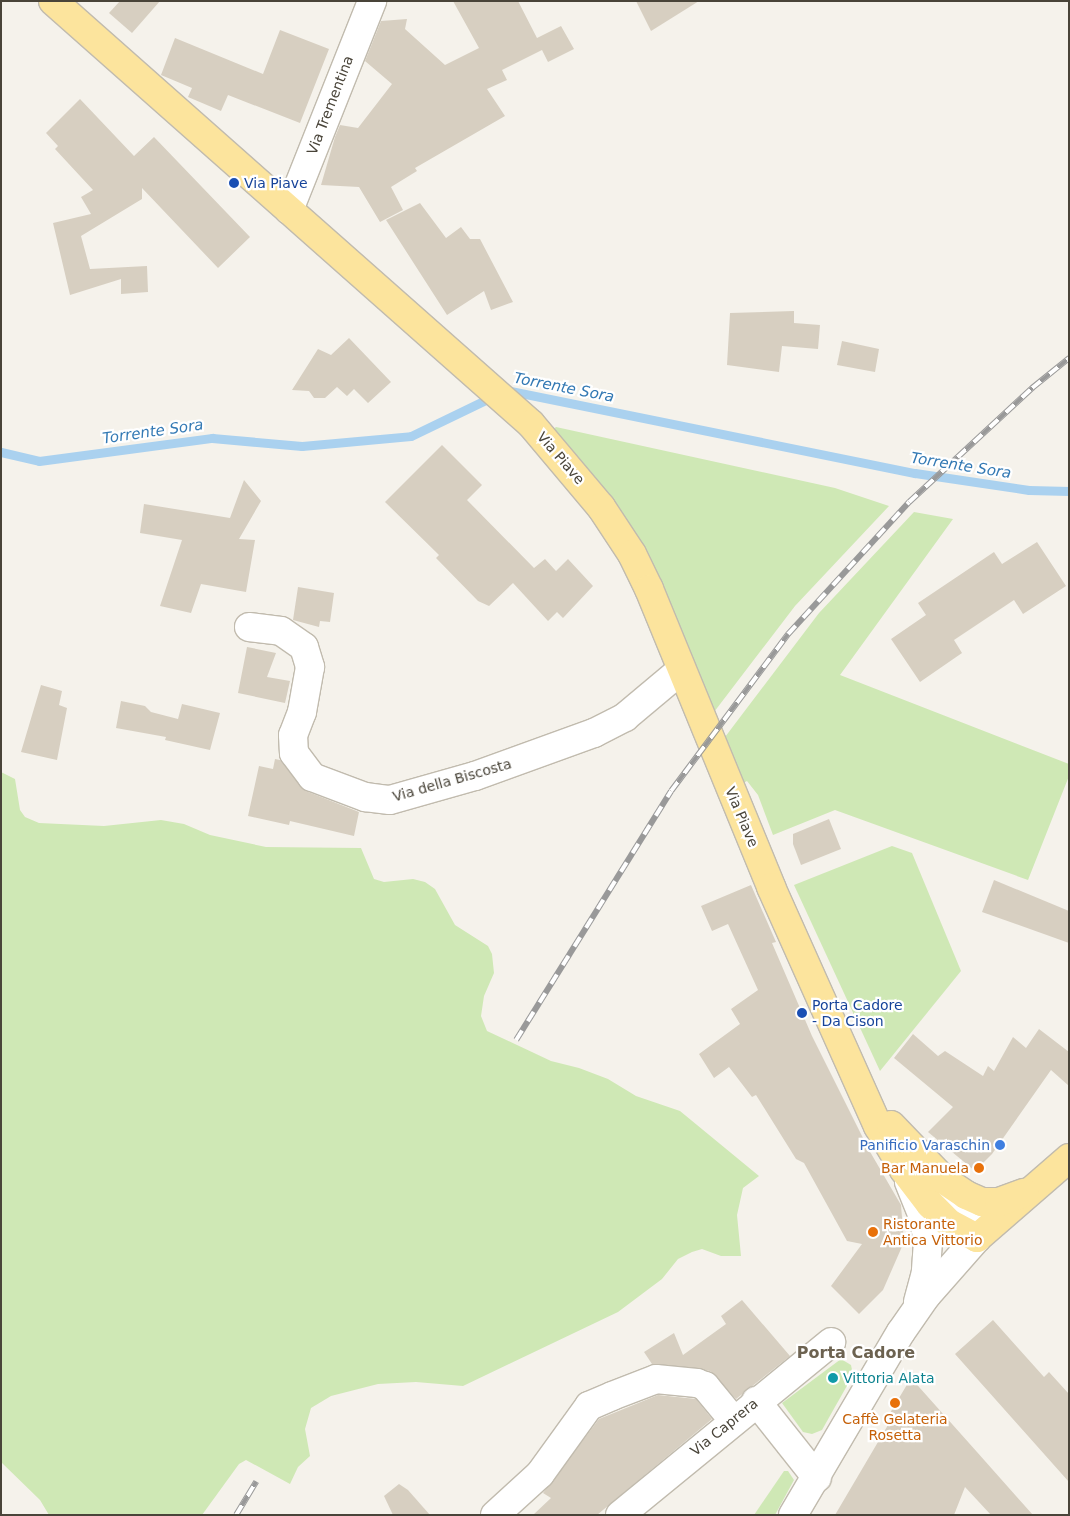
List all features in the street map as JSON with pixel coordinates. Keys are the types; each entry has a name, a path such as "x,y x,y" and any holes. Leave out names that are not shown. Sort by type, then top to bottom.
{"main road":[{"name":"Via Piave","path":"53,1 460,359 531,424 582,482 632,554 771,887 878,1126 904,1170 949,1223 977,1238"},
{"name":"Via Piave","path":"855,1072 896,1132 944,1180"},
{"path":"977,1238 1069,1158"},
{"path":"944,1180 982,1202 1000,1202 1028,1192"}],"street":[{"name":"Via Trementina","path":"289,210 372,1"},
{"name":"Via della Biscosta","path":"248,627 281,631 304,647 310,666 302,712 293,735 294,753 312,777 364,797 390,800 475,776 594,733 625,717 680,671"},
{"path":"904,1170 923,1217 928,1241 926,1272 914,1313"},
{"name":"Via Piave","path":"944,1180 966,1210 977,1238"},
{"path":"793,1515 817,1478 914,1313 951,1266 977,1238"},
{"name":"Via Caprera","path":"620,1515 756,1401 831,1342"},
{"path":"495,1515 540,1474 589,1406 612,1396 656,1379 697,1383 705,1386 733,1420"},
{"path":"756,1401 817,1478"}],"green space":[{"path":"556,427 835,488 889,506 795,606 711,716 686,661 691,652 653,564 600,485 552,430"},
{"path":"914,512 953,519 840,675 1069,764 1069,776 1028,880 835,810 773,835 758,795 747,781 741,784 722,741 819,613"},
{"path":"1,772 15,779 20,810 25,817 39,823 104,826 161,820 184,824 210,835 266,847 361,848 374,879 384,882 413,879 425,882 435,889 455,925 488,946 492,954 494,973 484,996 481,1016 487,1031 551,1061 579,1068 608,1079 636,1096 680,1111 759,1176 743,1188 737,1215 741,1256 721,1256 702,1249 692,1252 678,1259 662,1279 618,1312 463,1386 416,1382 378,1384 331,1396 311,1408 305,1429 310,1456 298,1467 290,1484 246,1460 239,1464 202,1515 49,1515 40,1500 1,1462"},
{"path":"892,846 912,853 961,971 880,1071 794,885"},
{"path":"841,1359 851,1365 853,1375 822,1430 812,1434 803,1432 782,1403"},
{"path":"784,1471 788,1471 794,1480 775,1515 754,1515"}],"building":[{"path":"120,1 160,1 132,33 109,13"},
{"path":"453,1 518,1 537,38 561,26 574,49 548,62 542,50 502,70 507,80 487,89 505,116 415,168 417,171 391,187 403,210 380,222 359,187 321,185 335,137 340,125 358,128 392,84 365,61 381,21 407,19 405,29 445,65 479,48"},
{"path":"636,1 699,1 651,31"},
{"path":"280,30 329,49 300,123 228,95 221,111 188,97 192,88 161,75 175,38 263,74"},
{"path":"80,99 134,156 154,137 250,237 218,268 142,188 142,199 81,236 90,269 147,266 148,292 121,294 121,279 70,295 53,223 91,214 81,197 93,190 55,149 58,146 46,133"},
{"path":"420,203 446,238 461,227 470,239 480,239 513,302 491,310 484,291 447,315 386,220"},
{"path":"794,311 794,323 820,325 818,349 782,346 779,372 727,365 730,313"},
{"path":"349,338 391,382 368,403 354,389 347,396 337,387 325,398 314,398 309,391 292,390 318,349 331,355"},
{"path":"842,341 879,349 875,372 837,365"},
{"path":"442,445 482,485 467,500 534,568 545,559 556,571 568,559 593,586 563,618 557,612 548,621 513,583 489,606 478,601 436,558 439,555 385,502"},
{"path":"244,480 261,501 239,539 255,540 246,592 201,584 191,613 160,606 182,540 140,533 144,504 230,518"},
{"path":"1037,542 1066,586 1023,614 1014,600 954,640 962,653 920,682 891,639 926,615 918,603 994,552 1002,564"},
{"path":"298,587 334,593 330,622 320,621 319,627 293,620"},
{"path":"247,647 276,653 267,677 290,681 285,703 238,693"},
{"path":"41,685 62,691 59,705 67,708 57,760 21,752"},
{"path":"121,701 145,706 151,712 178,719 182,704 220,713 210,750 165,740 166,737 116,728"},
{"path":"275,759 280,760 306,791 359,812 354,836 290,821 289,825 248,816 259,766 273,769"},
{"path":"829,819 841,849 801,865 793,844 793,834"},
{"path":"994,880 1069,911 1069,943 982,912"},
{"path":"751,885 776,942 772,943 812,1036 869,1150 901,1205 904,1242 883,1290 859,1314 831,1286 862,1244 847,1241 804,1163 796,1159 756,1095 752,1097 729,1067 714,1078 699,1054 740,1024 731,1009 758,990 728,924 712,931 701,906"},
{"path":"1039,1029 1069,1052 1069,1086 1051,1070 992,1154 975,1171 928,1132 953,1107 894,1058 913,1034 938,1056 945,1051 983,1076 988,1066 994,1071 1013,1037 1026,1048"},
{"path":"742,1300 790,1356 736,1399 710,1371 652,1364 644,1352 674,1333 683,1355 726,1324 721,1316"},
{"path":"993,1320 1044,1377 1049,1372 1069,1394 1069,1482 955,1354"},
{"path":"911,1378 1033,1515 991,1515 965,1487 954,1515 835,1515 888,1425 884,1423"},
{"path":"658,1395 696,1399 712,1419 597,1515 533,1515 551,1498 543,1493 599,1419"},
{"path":"399,1484 408,1490 430,1515 393,1515 384,1496"}],"waterway":[{"name":"Torrente Sora","path":"1,452 39,461 212,438 302,446 411,436 506,390 915,473 1029,490 1069,491"}],"railway":[{"path":"516,1040 671,791 788,634 909,502 1032,388 1069,358"},
{"path":"236,1515 256,1482"}],"place":[{"name":"Via Piave","path":"234,183"},
{"name":"Porta Cadore - Da Cison","path":"802,1013"},
{"name":"Panificio Varaschin","path":"1000,1145"},
{"name":"Bar Manuela","path":"979,1168"},
{"name":"Ristorante Antica Vittorio","path":"873,1232"},
{"name":"Vittoria Alata","path":"833,1378"},
{"name":"Caffè Gelateria Rosetta","path":"895,1403"}],"district":[{"name":"Porta Cadore","path":"856,1353"}]}
